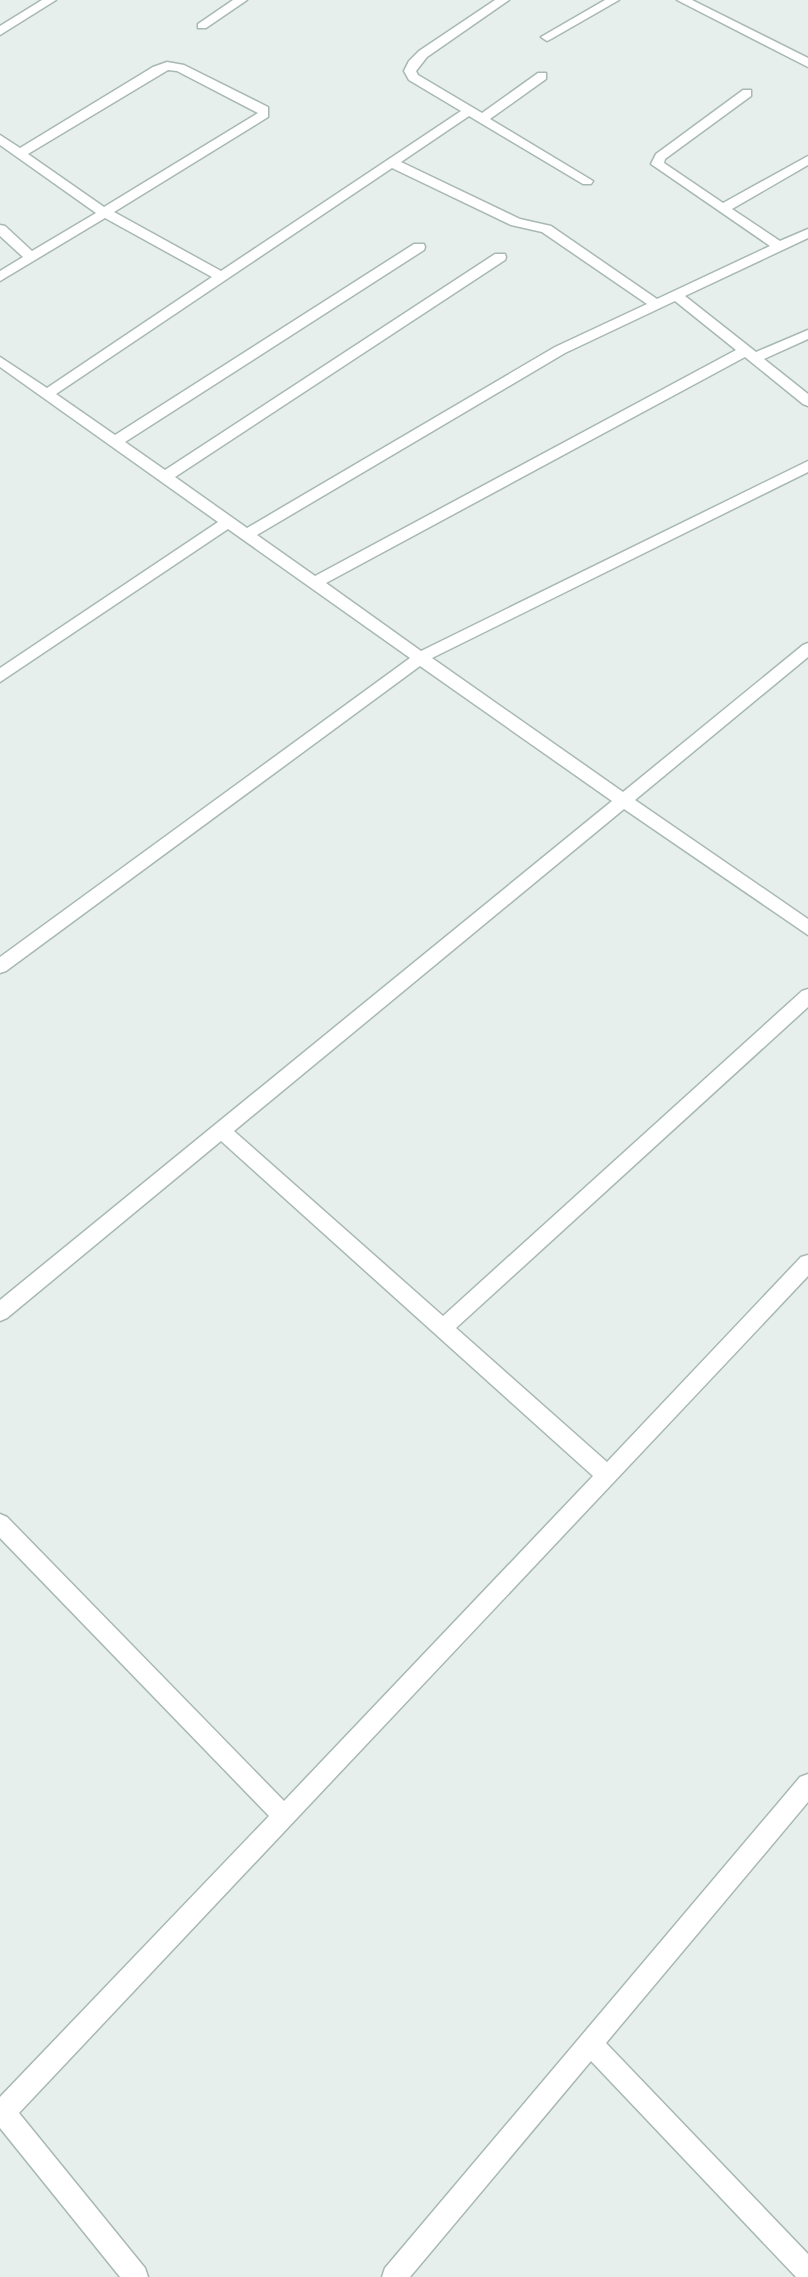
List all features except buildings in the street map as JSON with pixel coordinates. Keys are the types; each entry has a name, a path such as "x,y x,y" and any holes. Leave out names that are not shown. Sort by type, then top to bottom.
{"street":[{"path":"0,31 50,0"},
{"path":"202,26 241,0"},
{"path":"503,0 423,54 413,64 410,71 414,77 587,182"},
{"path":"547,37 613,0"},
{"path":"689,1 808,63"},
{"path":"0,277 107,213 149,183 258,118 264,114 264,110 180,68 167,66 19,154"},
{"path":"482,118 542,76"},
{"path":"747,93 657,161 660,168 779,246"},
{"path":"47,394 469,111"},
{"path":"0,140 107,213 221,277"},
{"path":"722,209 808,160"},
{"path":"392,163 516,222 546,229 656,304"},
{"path":"0,229 32,258"},
{"path":"247,535 560,350 808,233"},
{"path":"115,442 419,247"},
{"path":"165,477 500,257"},
{"path":"676,295 808,401"},
{"path":"314,583 750,355 808,334"},
{"path":"0,361 622,800 808,928"},
{"path":"0,966 420,657 808,466"},
{"path":"0,676 228,522"},
{"path":"0,1312 808,649"},
{"path":"443,1328 808,996"},
{"path":"221,1130 607,1475"},
{"path":"136,2277 2,2111 808,1263"},
{"path":"0,1524 284,1816"},
{"path":"394,2277 808,1785"},
{"path":"590,2043 803,2269"}]}
